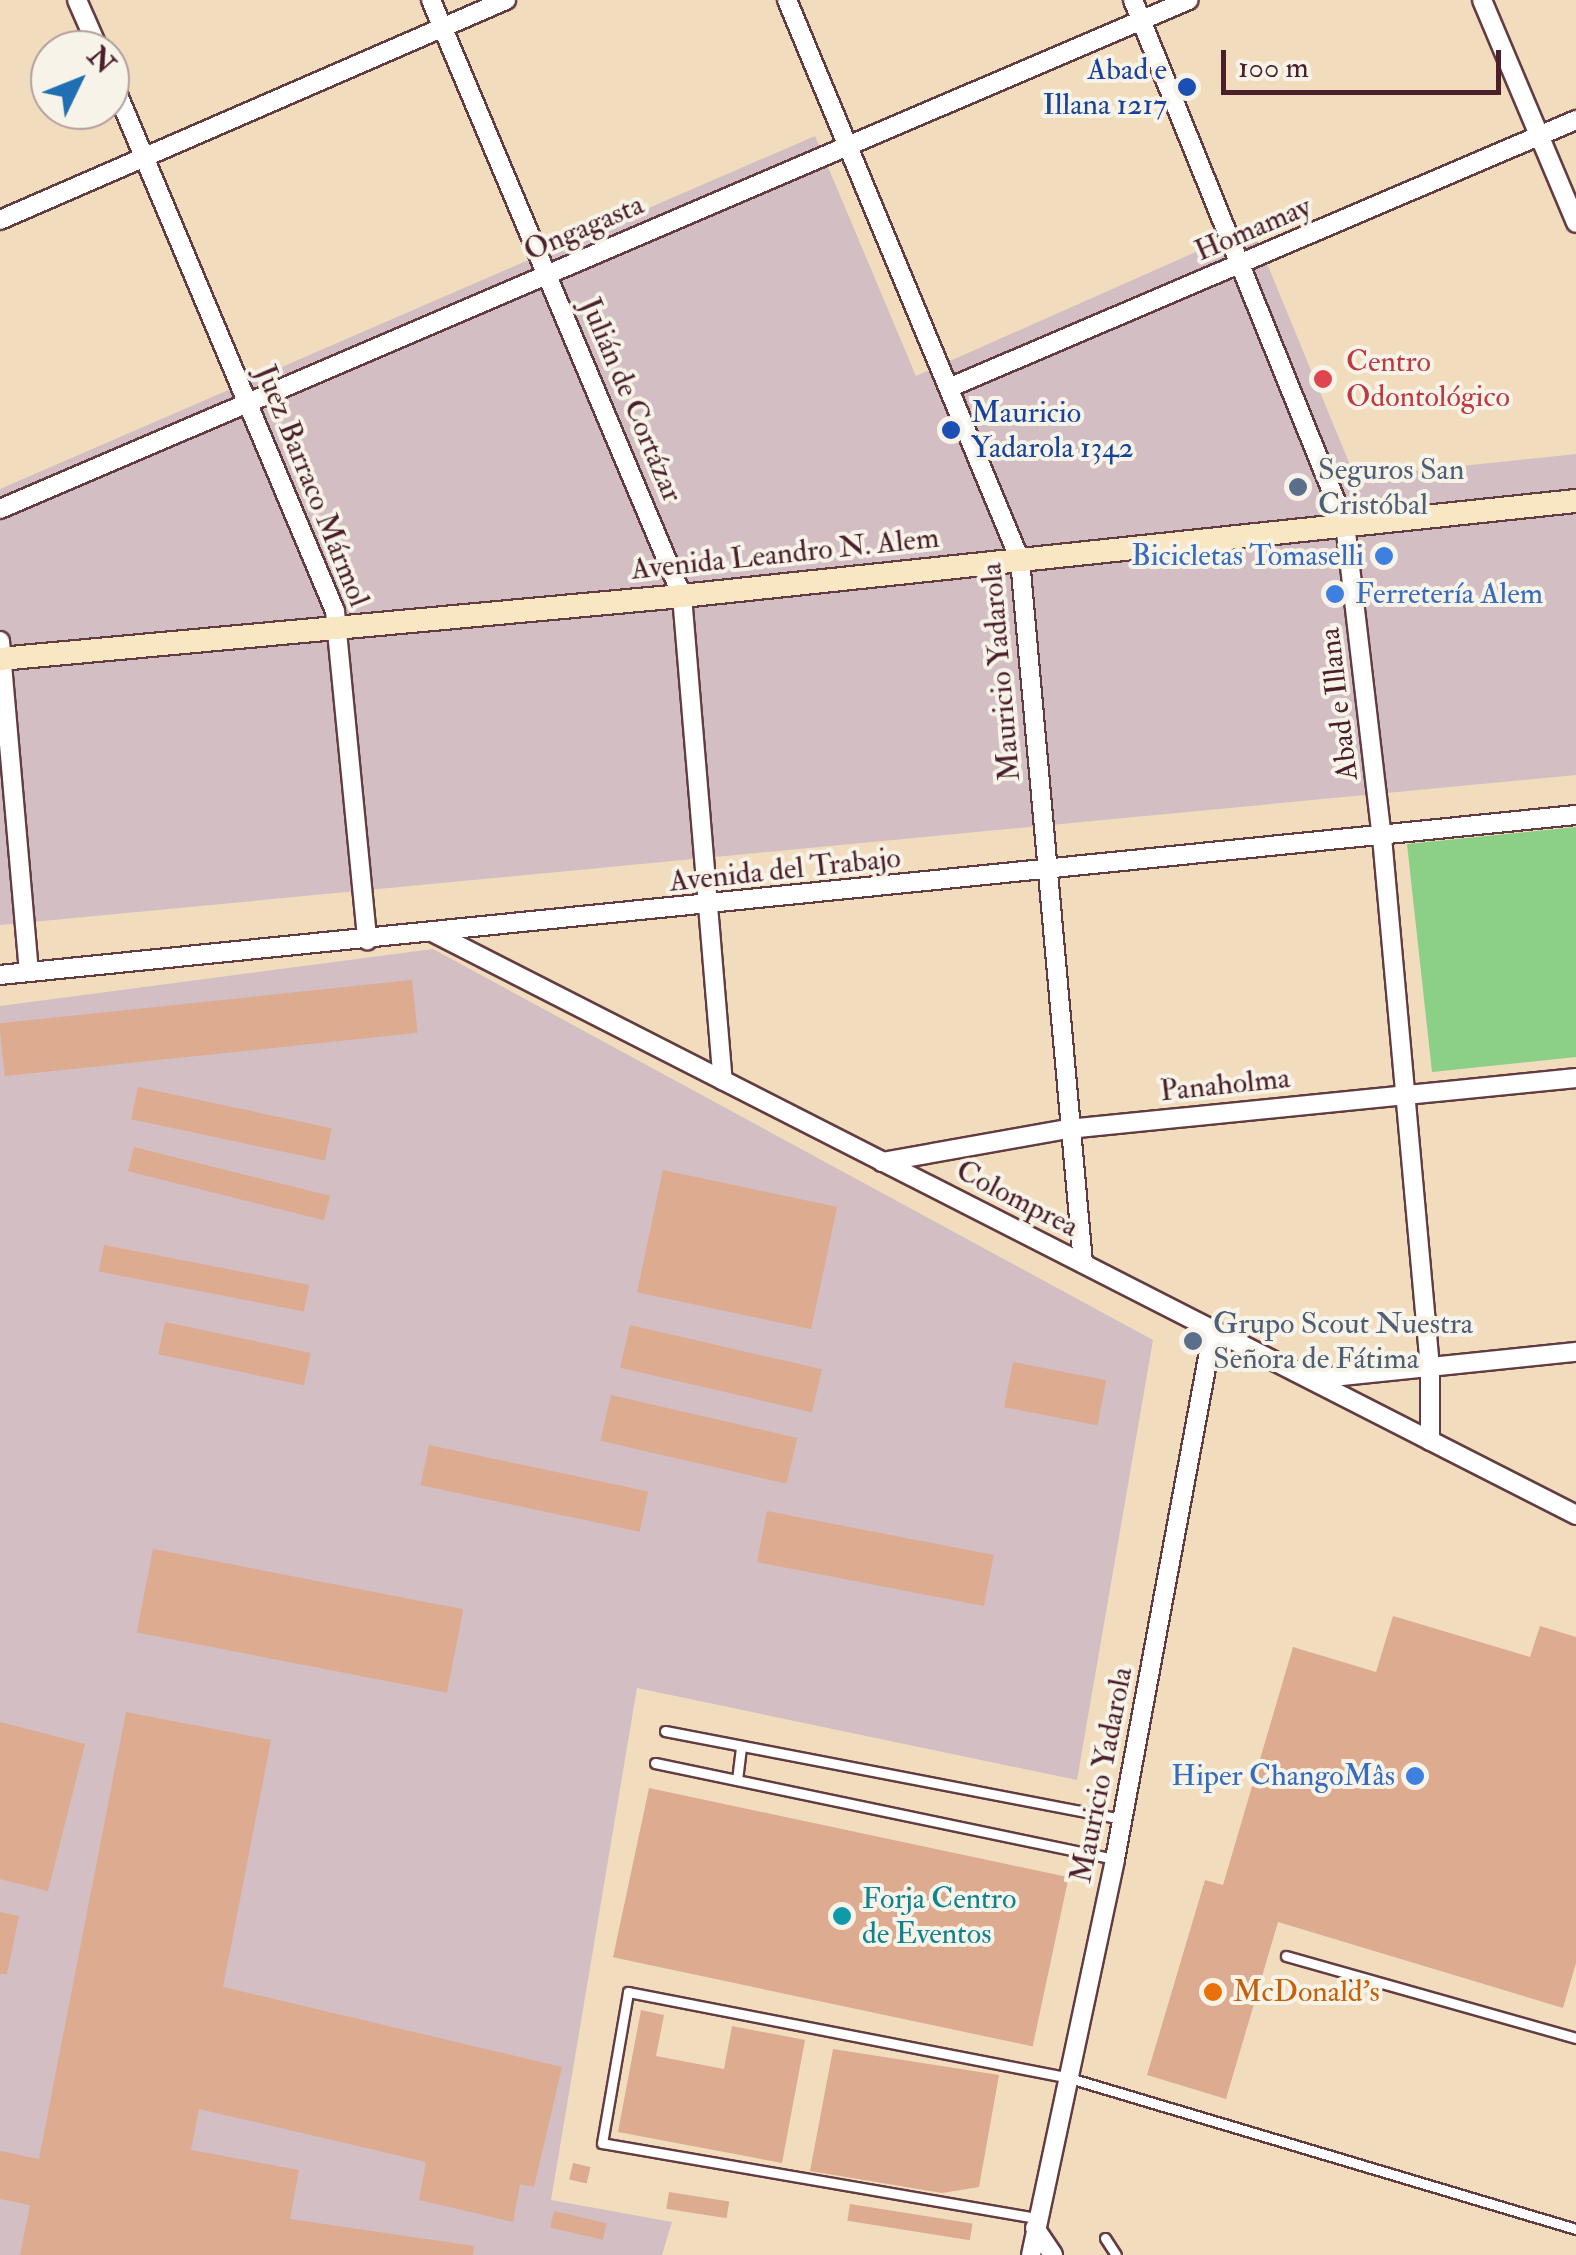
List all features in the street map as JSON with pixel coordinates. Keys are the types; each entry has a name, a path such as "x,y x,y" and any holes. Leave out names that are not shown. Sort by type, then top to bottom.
{"main road":[{"name":"Avenida Leandro N. Alem","path":"1,653 682,596 1576,501"}],"street":[{"path":"77,0 90,30"},
{"name":"Julián de Cortázar","path":"431,0 682,596 711,905 722,1080"},
{"path":"0,220 506,0"},
{"name":"Mauricio Yadarola","path":"786,0 951,387 1020,560 1083,1263"},
{"name":"Abad e Illana","path":"1133,0 1345,524 1382,837 1406,1094 1430,1367 1430,1441"},
{"name":"Ongagasta","path":"0,509 1190,0"},
{"path":"1482,0 1576,223"},
{"name":"Homamay","path":"951,387 1576,120"},
{"name":"Juez Barraco Mármol","path":"130,122 250,400 339,626 367,940"},
{"path":"1,653 29,972"},
{"name":"Avenida del Trabajo","path":"0,975 1576,816"},
{"name":"Colomprea","path":"434,933 1576,1515"},
{"name":"Panaholma","path":"882,1162 1068,1129 1576,1078"},
{"name":"Mauricio Yadarola","path":"1030,2255 1115,1859 1212,1330"},
{"path":"1311,1380 1576,1352"},
{"path":"1036,2223 1053,2255"}],"lane":[{"path":"665,1731 1122,1820"},
{"path":"737,1780 741,1746"},
{"path":"654,1764 1115,1859"},
{"path":"1286,1956 1576,2038"},
{"path":"1036,2223 602,2143 628,1992 1066,2077 1576,2229"},
{"path":"1106,2238 1116,2255"}],"shaded area":[{"path":"815,136 916,376 1252,227 1355,477 1576,454 1576,775 0,925 0,489"},
{"path":"433,949 1153,1340 1077,1780 637,1688 551,2200 672,2222 662,2255 0,2255 0,1006"}],"green space":[{"path":"1576,827 1576,1057 1432,1072 1407,844"}],"building":[{"path":"412,980 418,1033 5,1076 0,1023"},
{"path":"138,1087 332,1128 325,1160 131,1119"},
{"path":"134,1147 330,1196 324,1220 128,1171"},
{"path":"663,1170 837,1207 811,1329 637,1292"},
{"path":"104,1245 309,1285 304,1311 99,1272"},
{"path":"165,1322 311,1353 304,1385 158,1354"},
{"path":"630,1325 822,1369 812,1412 620,1368"},
{"path":"1013,1362 1106,1380 1097,1425 1004,1407"},
{"path":"611,1395 797,1438 787,1484 600,1441"},
{"path":"429,1445 648,1492 640,1532 420,1485"},
{"path":"767,1511 994,1555 984,1606 757,1562"},
{"path":"153,1549 463,1609 447,1693 137,1632"},
{"name":"Hiper ChangoMâs","path":"1393,1616 1530,1657 1540,1626 1576,1637 1576,1963 1563,2008 1278,1922 1226,2099 1147,2075 1205,1880 1223,1885 1293,1647 1376,1672"},
{"path":"126,1712 271,1740 223,1987 562,2067 534,2187 520,2184 513,2222 419,2200 426,2162 199,2109 191,2150 299,2170 290,2219 474,2246 473,2255 20,2255 30,2205 0,2199 0,2151 39,2159"},
{"path":"0,1722 85,1744 48,1891 0,1879"},
{"name":"Forja Centro de Eventos","path":"649,1788 1069,1877 1033,2046 613,1957"},
{"path":"0,1912 19,1916 7,1974 0,1974"},
{"path":"641,2010 664,2015 656,2056 724,2069 732,2026 805,2040 782,2163 618,2132"},
{"path":"833,2049 999,2075 979,2187 942,2193 810,2171"},
{"path":"573,2163 591,2167 587,2184 569,2180"},
{"path":"669,2192 729,2202 727,2218 666,2209"},
{"path":"850,2204 972,2223 970,2240 847,2221"},
{"path":"554,2211 607,2223 603,2240 550,2228"}],"place":[{"name":"Abad e Illana 1217","path":"1187,87"},
{"name":"Centro Odontológico","path":"1323,379"},
{"name":"Mauricio Yadarola 1342","path":"951,430"},
{"name":"Seguros San Cristóbal","path":"1298,487"},
{"name":"Bicicletas Tomaselli","path":"1384,556"},
{"name":"Ferretería Alem","path":"1335,594"},
{"name":"Grupo Scout Nuestra Señora de Fátima","path":"1193,1341"},
{"name":"Hiper ChangoMâs","path":"1415,1776"},
{"name":"Forja Centro de Eventos","path":"842,1916"},
{"name":"McDonald's","path":"1213,1992"}]}
